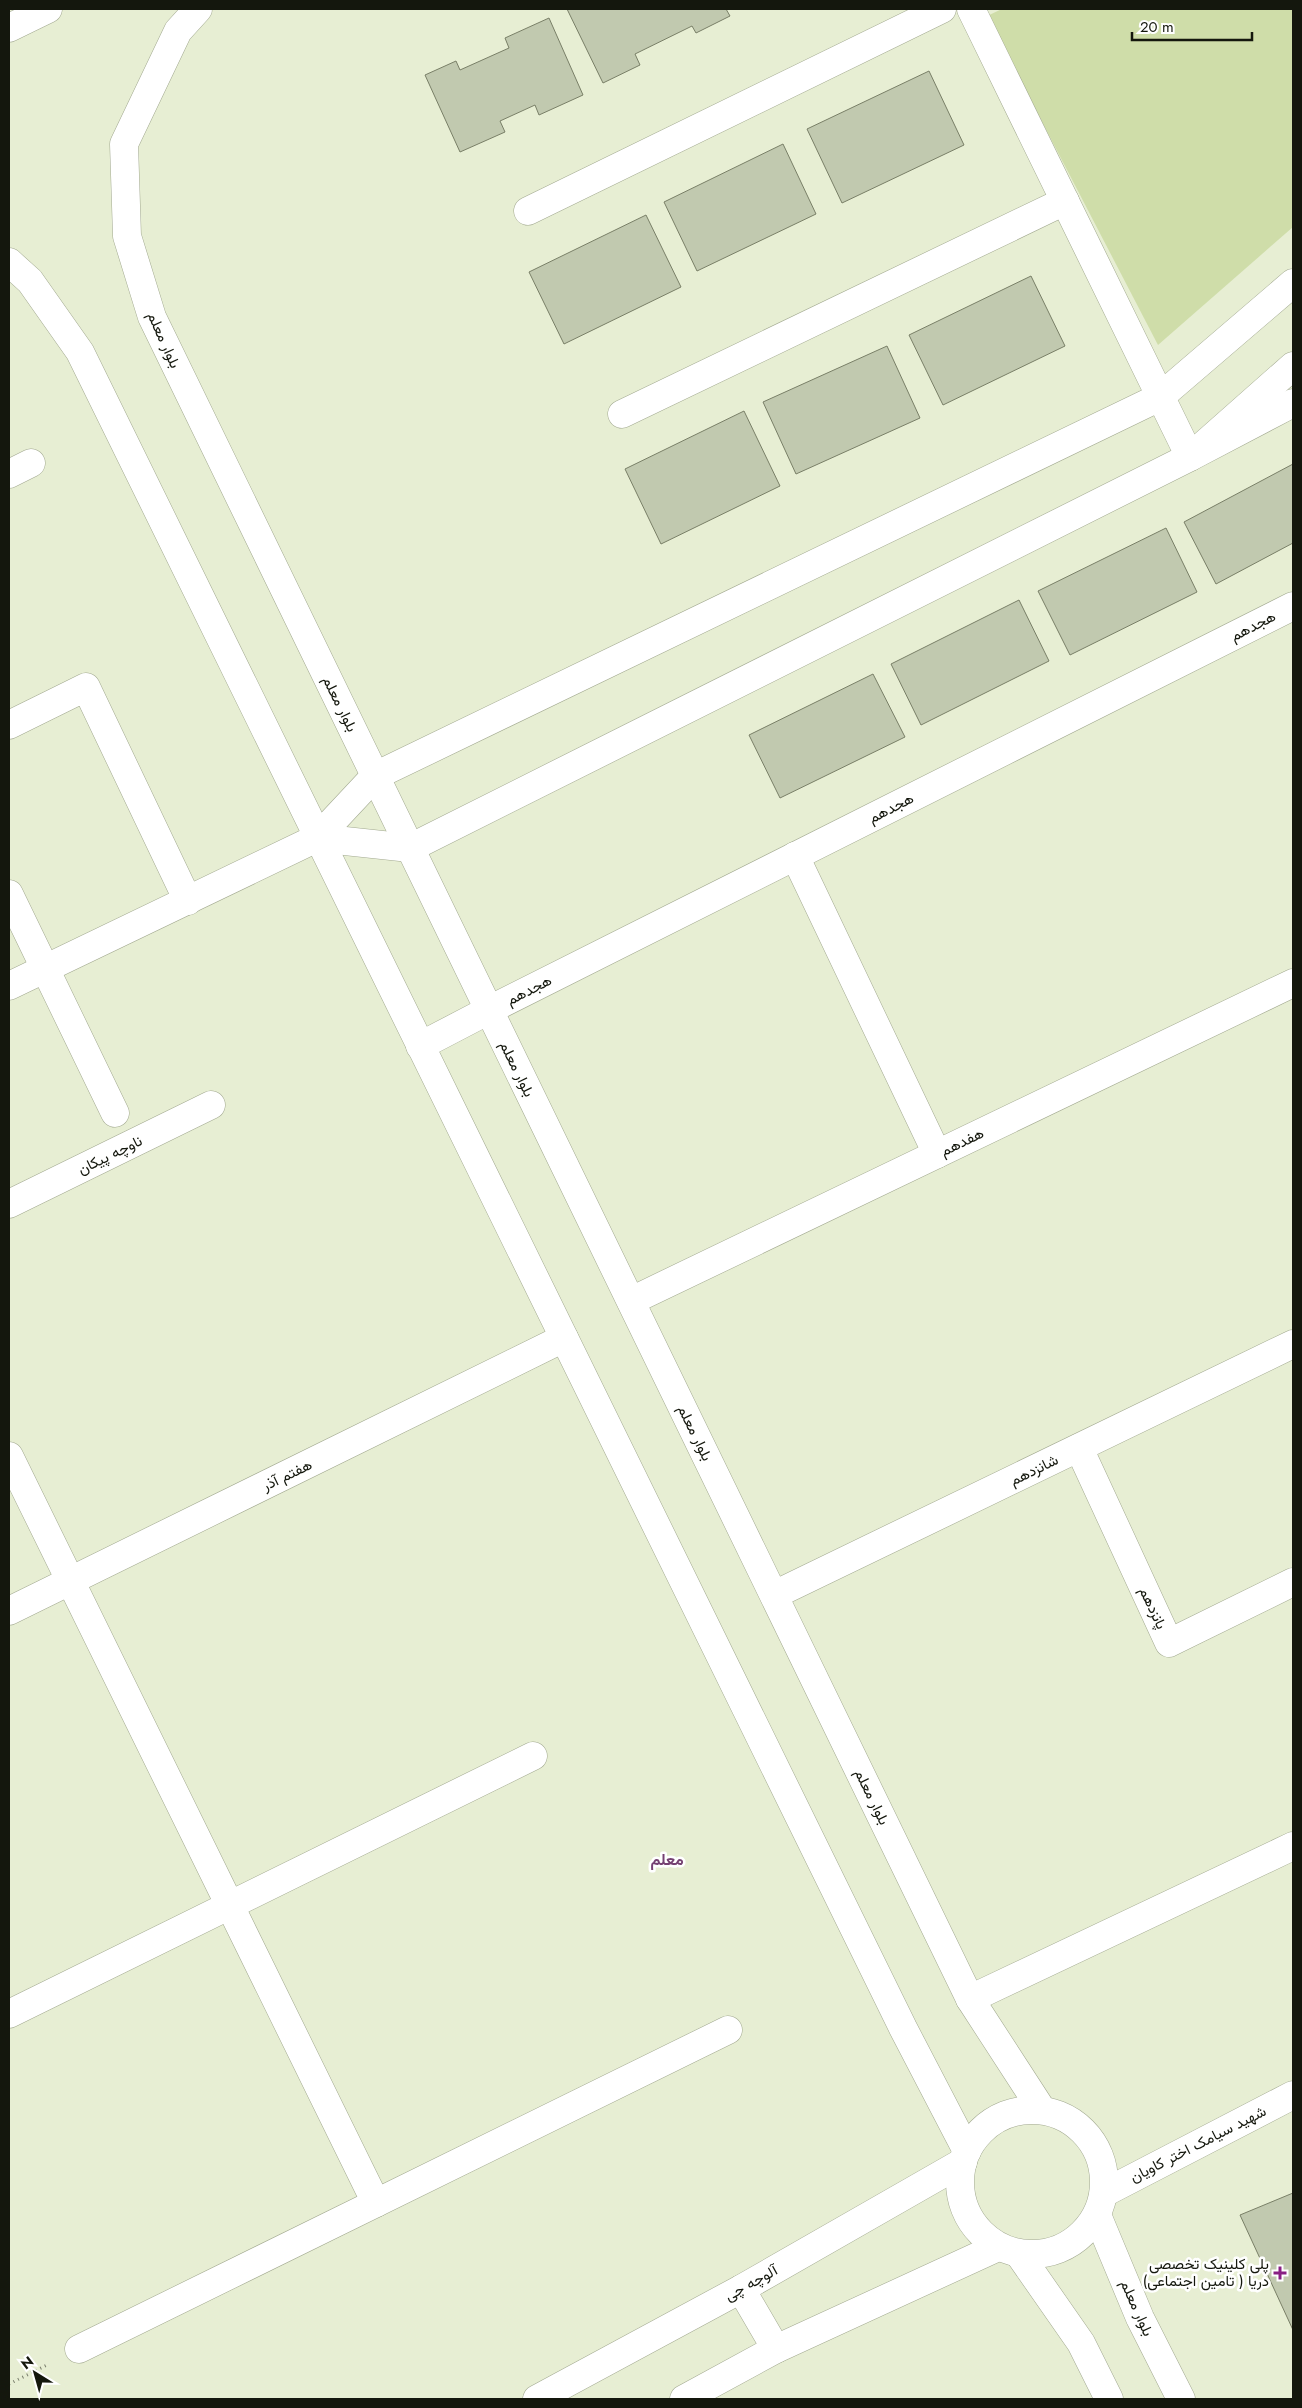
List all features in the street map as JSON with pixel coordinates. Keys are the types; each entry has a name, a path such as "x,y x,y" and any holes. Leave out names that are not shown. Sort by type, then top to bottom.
{"street":[{"path":"9,28 48,9"},
{"name":"بلوار معلم","path":"198,9 178,31 124,144 127,236 152,317 970,1999 1042,2110"},
{"path":"528,211 942,9"},
{"path":"971,9 1190,457"},
{"path":"622,414 1065,201"},
{"path":"9,262 30,281 80,352 316,838 564,1338 965,2157"},
{"path":"9,986 316,838 375,776 1160,397 1293,283"},
{"path":"1190,457 1293,366"},
{"path":"316,838 410,848 1190,457 1293,403"},
{"name":"هجدهم","path":"420,1046 1293,606"},
{"path":"9,725 86,687 188,901"},
{"path":"795,856 937,1154"},
{"path":"9,894 116,1113"},
{"name":"هفدهم","path":"631,1301 1293,983"},
{"name":"ناوچه پیکان","path":"9,1204 211,1105"},
{"name":"هفتم آذر","path":"9,1612 564,1338"},
{"name":"شانزدهم","path":"774,1595 1293,1344"},
{"name":"پانزدهم","path":"1079,1448 1169,1643 1293,1582"},
{"path":"9,1456 376,2203"},
{"path":"9,2014 534,1756"},
{"path":"970,1999 1293,1846"},
{"path":"78,2349 728,2030"},
{"name":"شهید سیامک اختر کاویان","path":"1100,2204 1293,2095"},
{"path":"684,2399 776,2349 1008,2250 1042,2254 1064,2247 1083,2234 1100,2204 1104,2170 1096,2148 1083,2130 1064,2117 1042,2110 1019,2111 998,2118 980,2132 965,2157 960,2172 961,2194 967,2215 980,2233 1008,2250 1081,2343 1109,2399"},
{"name":"آلوچه چی","path":"537,2399 741,2289 965,2157"},
{"name":"بلوار معلم","path":"1100,2204 1140,2318 1182,2399"},
{"path":"741,2289 776,2349"}],"path":[{"path":"9,2384 78,2349"}],"green space":[{"path":"1002,9 1293,9 1293,227 1158,345 987,16"}],"building":[{"path":"567,9 726,9 730,16 696,33 692,26 635,54 640,65 603,83"},
{"path":"549,18 583,95 539,115 535,105 500,121 505,132 460,152 425,75 456,61 460,70 509,48 505,38"},
{"path":"929,71 964,145 842,203 807,129"},
{"path":"783,144 816,214 697,271 664,202"},
{"path":"646,215 681,287 564,344 529,272"},
{"path":"1031,276 1065,346 943,405 909,335"},
{"path":"887,346 920,418 796,474 763,402"},
{"path":"744,411 780,486 661,544 625,469"},
{"path":"1293,464 1293,543 1216,584 1184,522"},
{"path":"1166,528 1197,592 1070,655 1038,591"},
{"path":"1019,600 1049,661 921,725 891,664"},
{"path":"873,674 905,737 780,798 749,735"},
{"name":"پلی کلینیک تخصصی دریا ( تامین اجتماعی)","path":"1293,2193 1293,2330 1240,2215"}],"place":[{"name":"پلی کلینیک تخصصی دریا ( تامین اجتماعی)","path":"1280,2273"}],"district":[{"name":"معلم","path":"667,1859"}]}
